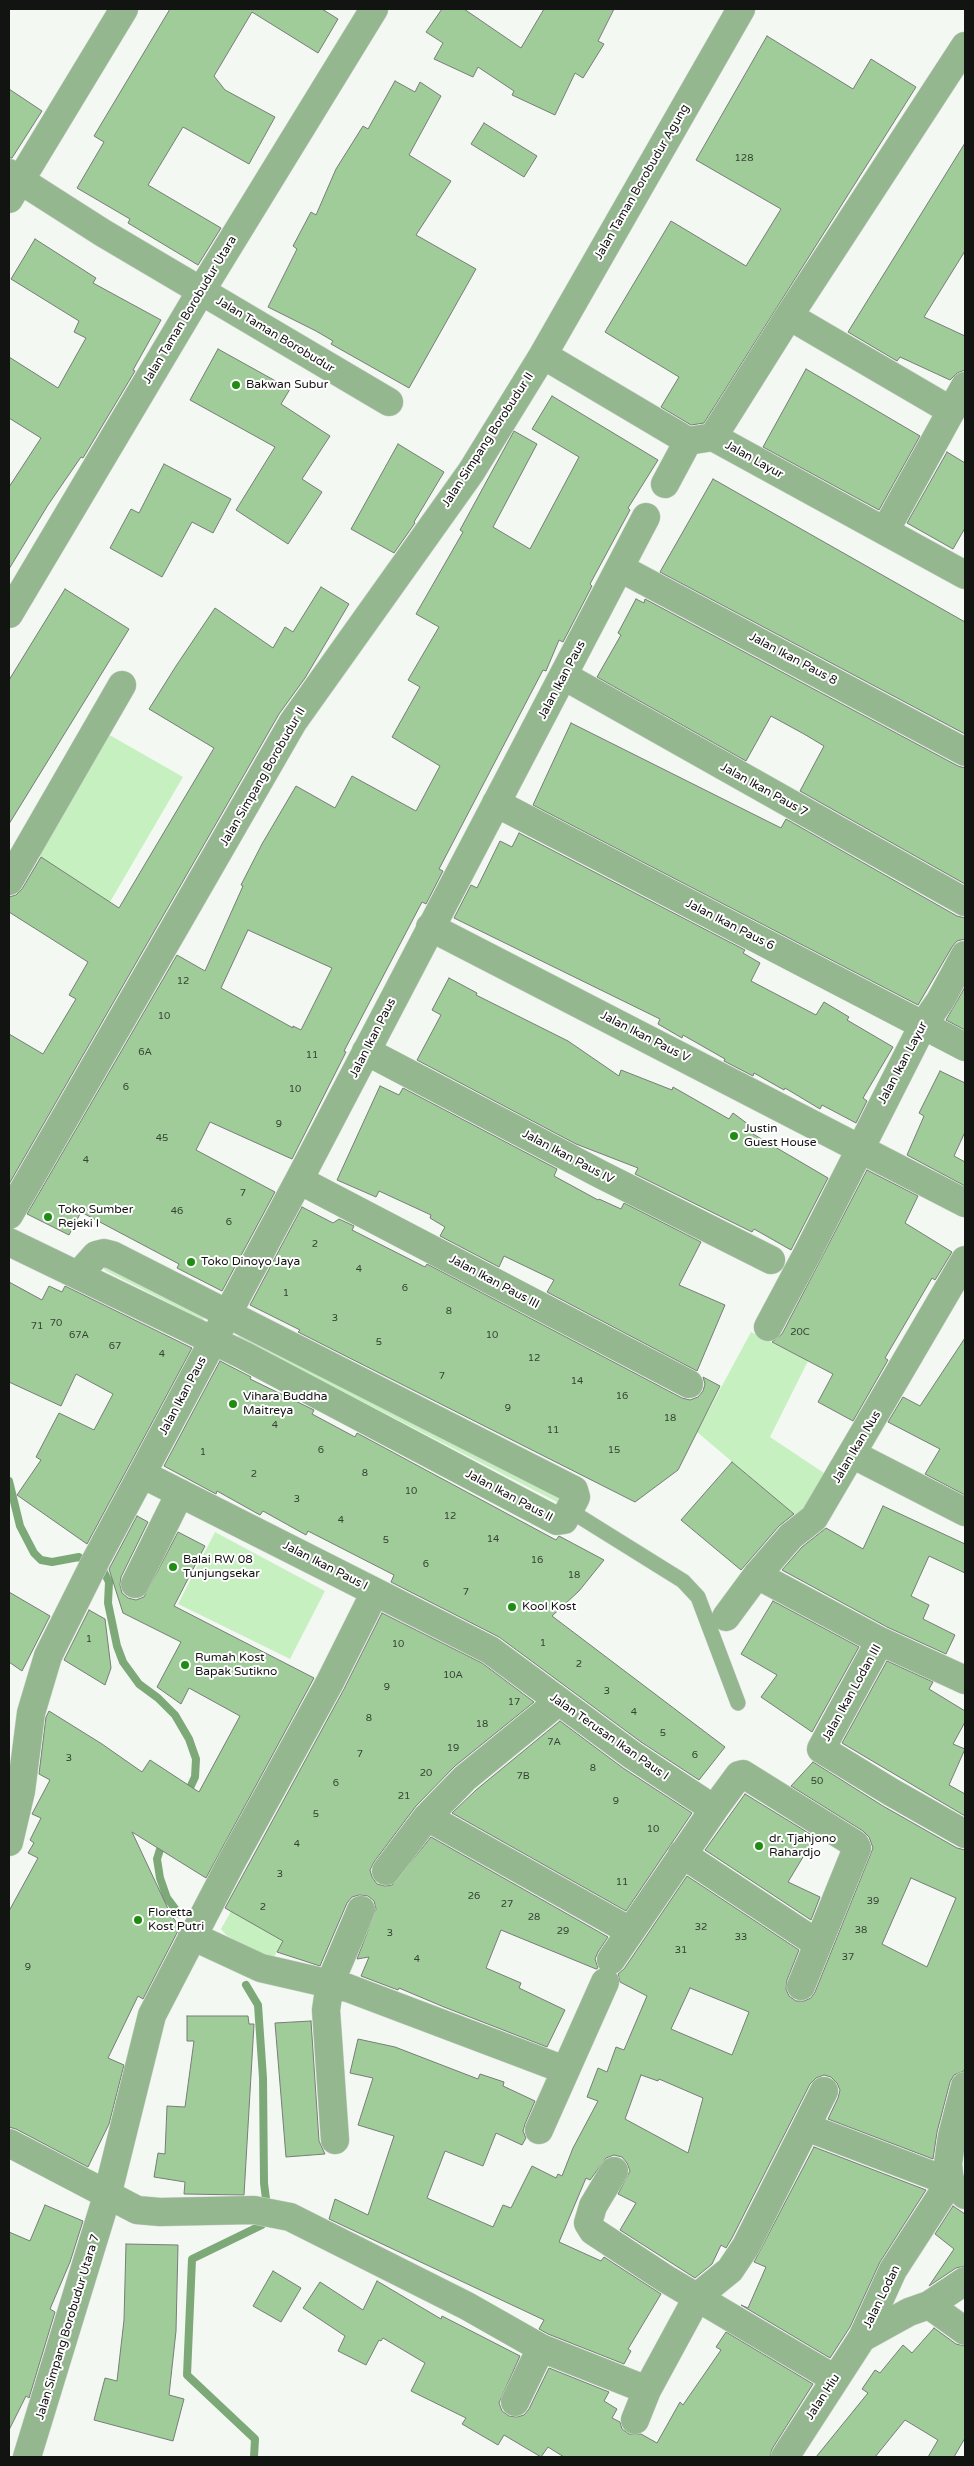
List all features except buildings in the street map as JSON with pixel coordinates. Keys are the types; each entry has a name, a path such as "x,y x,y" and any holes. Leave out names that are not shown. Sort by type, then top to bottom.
{"street":[{"path":"13,184 124,9"},
{"name":"Jalan Taman Borobudur Utara","path":"9,614 201,291 374,9"},
{"name":"Jalan Taman Borobudur Agung","path":"542,355 741,9"},
{"path":"665,484 701,439 789,316 965,46"},
{"name":"Jalan Taman Borobudur","path":"13,184 103,233 389,402"},
{"path":"789,316 950,410"},
{"name":"Jalan Layur","path":"542,355 701,439 964,571"},
{"name":"Jalan Simpang Borobudur II","path":"9,1215 293,722 471,472 542,355"},
{"path":"885,531 950,410 965,386"},
{"name":"Jalan Ikan Paus","path":"9,1842 19,1805 31,1713 38,1683 48,1656 92,1566 299,1180 646,517"},
{"name":"Jalan Ikan Paus 8","path":"620,568 965,752"},
{"name":"Jalan Ikan Paus 7","path":"564,676 965,902"},
{"path":"9,881 122,685"},
{"name":"Jalan Ikan Paus 6","path":"496,803 965,1047"},
{"name":"Jalan Ikan Paus V","path":"430,927 965,1203"},
{"name":"Jalan Ikan Layur","path":"859,1148 923,1025 940,1001 965,955"},
{"name":"Jalan Ikan Paus IV","path":"366,1051 600,1174 771,1260"},
{"path":"768,1326 807,1254 859,1148"},
{"name":"Jalan Ikan Paus III","path":"299,1180 689,1384"},
{"path":"9,1242 212,1340"},
{"path":"78,1275 96,1255 105,1253 227,1315"},
{"name":"Jalan Ikan Nus","path":"726,1617 791,1536 814,1518 852,1454 955,1305 965,1260"},
{"name":"Jalan Ikan Paus II","path":"212,1340 557,1521 564,1520 576,1497 574,1490 227,1315"},
{"path":"852,1454 965,1512"},
{"name":"Jalan Ikan Paus I","path":"142,1474 490,1650 506,1661"},
{"path":"135,1584 180,1493"},
{"path":"757,1576 880,1641"},
{"name":"Jalan Simpang Borobudur Utara 7","path":"27,2457 107,2196 152,2015 192,1936 330,1682 375,1592"},
{"name":"Jalan Ikan Lodan III","path":"965,1680 880,1641 821,1748 891,1792 965,1834"},
{"name":"Jalan Terusan Ikan Paus I","path":"506,1661 558,1702 714,1809"},
{"path":"386,1871 427,1817 465,1778 558,1702"},
{"path":"539,2130 608,1971 630,1931 739,1775 743,1774 855,1844 857,1853 801,1986"},
{"path":"427,1817 630,1931"},
{"path":"682,1854 818,1944"},
{"path":"335,2140 326,2010 330,1983 361,1910"},
{"path":"192,1936 261,1968 330,1983 565,2070"},
{"path":"958,2188 948,2164 952,2136 965,2086"},
{"path":"635,2420 647,2390 698,2296 730,2270 746,2246 824,2092"},
{"path":"806,2127 958,2188"},
{"path":"9,2144 137,2210 160,2212 268,2212 467,2306 541,2348 647,2390"},
{"path":"614,2171 593,2206 589,2218 590,2228 599,2237 836,2379"},
{"name":"Jalan Lodan","path":"862,2338 893,2270 958,2188"},
{"name":"Jalan Lodan","path":"862,2338 896,2318 929,2305 965,2281"},
{"path":"929,2305 965,2331"},
{"name":"Jalan Hiu","path":"785,2457 862,2338"},
{"path":"515,2402 541,2348"}],"lane":[{"path":"569,1510 683,1581 698,1597 738,1703"}],"green space":[{"path":"106,733 183,777 110,902 35,853"},
{"path":"105,1265 205,1317 203,1320 106,1271 103,1268"},
{"path":"751,1332 808,1361 770,1437 827,1475 807,1510 795,1515 697,1432"},
{"path":"240,1333 562,1498 559,1503 241,1339 238,1336"},
{"path":"215,1532 325,1591 290,1659 178,1604"},
{"path":"231,1911 283,1941 271,1962 226,1935 221,1929"}],"waterway":[{"path":"9,1481 20,1526 34,1553 41,1560 52,1562 79,1557 88,1563"},
{"path":"99,1568 103,1570 109,1582 108,1603 117,1646 123,1662 139,1684 158,1698 175,1715 189,1739 196,1759 195,1777 187,1794"},
{"path":"163,1840 157,1859 160,1878 167,1898 179,1914"},
{"path":"246,1985 258,2005 263,2078 264,2183 267,2207"},
{"path":"254,2457 255,2439 187,2375 192,2259 262,2225 264,2218"}],"place":[{"name":"Bakwan Subur","path":"236,385"},
{"name":"Justin Guest House","path":"734,1136"},
{"name":"Toko Sumber Rejeki I","path":"48,1217"},
{"name":"Toko Dinoyo Jaya","path":"191,1262"},
{"name":"Vihara Buddha Maitreya","path":"233,1404"},
{"name":"Balai RW 08 Tunjungsekar","path":"173,1567"},
{"name":"Kool Kost","path":"512,1607"},
{"name":"Rumah Kost Bapak Sutikno","path":"185,1665"},
{"name":"dr. Tjahjono Rahardjo","path":"759,1846"},
{"name":"Floretta Kost Putri","path":"138,1920"}]}
